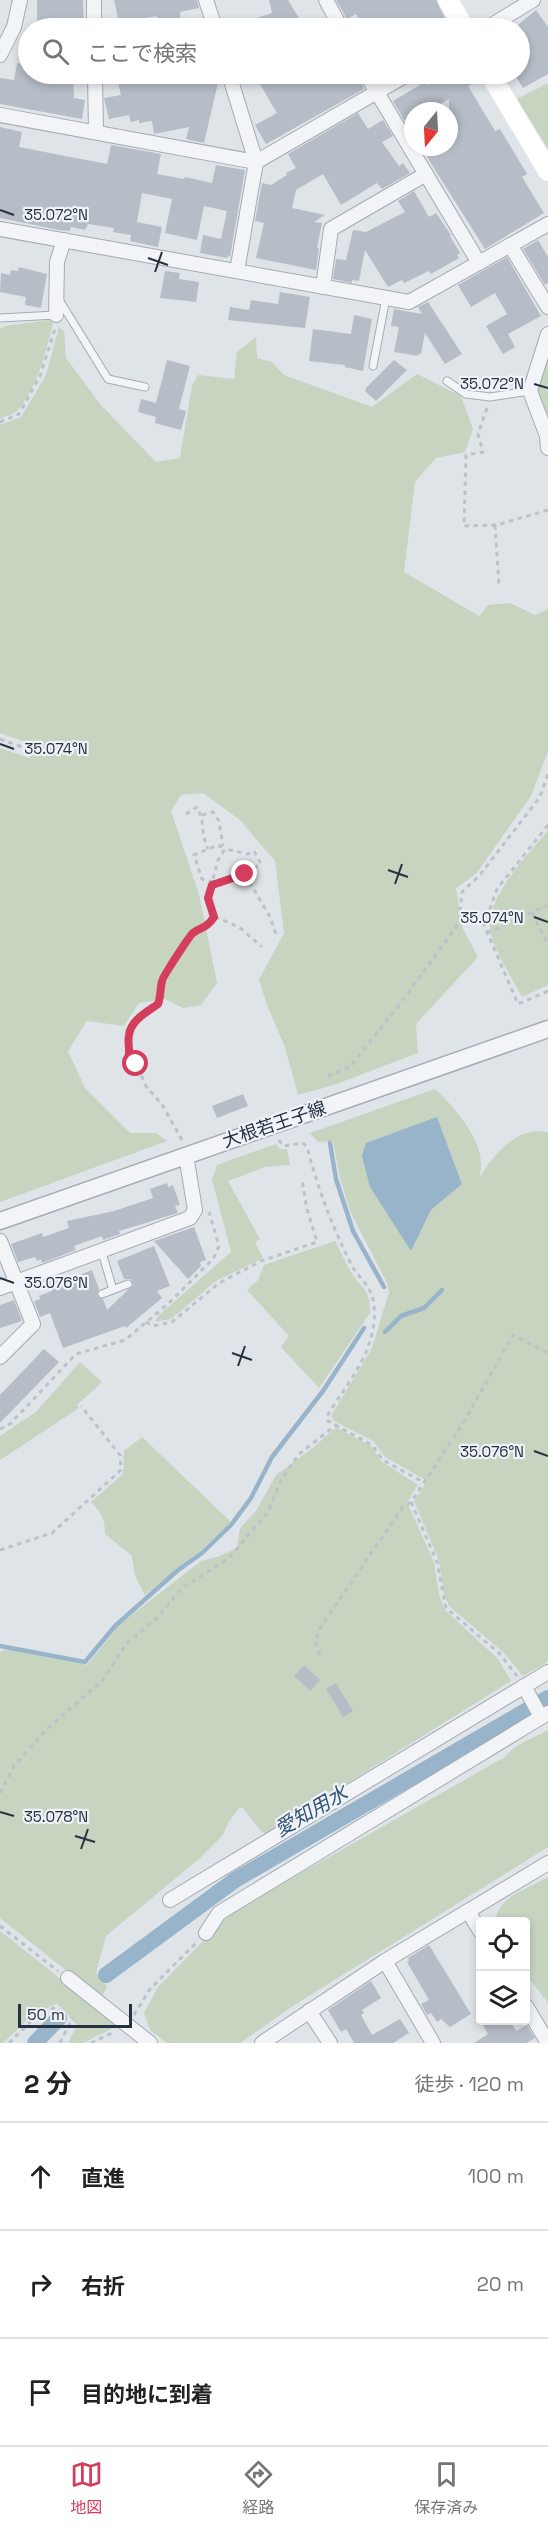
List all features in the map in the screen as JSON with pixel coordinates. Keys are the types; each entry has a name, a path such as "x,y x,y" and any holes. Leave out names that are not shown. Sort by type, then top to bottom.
{"main road":[{"path":"448,0 458,18"},
{"path":"496,84 548,171"}],"street":[{"path":"0,55 14,27 20,0"},
{"path":"94,0 94,18"},
{"path":"206,0 212,18"},
{"path":"326,0 336,18"},
{"path":"503,18 533,0"},
{"path":"95,84 96,131"},
{"path":"232,84 256,162 237,271"},
{"path":"372,84 479,263"},
{"path":"0,114 256,162 389,84"},
{"path":"323,286 331,229 426,174"},
{"path":"0,229 409,302 548,224"},
{"path":"56,315 57,262 64,240"},
{"path":"510,245 548,307"},
{"path":"548,334 530,391 547,436 548,448"},
{"name":"大根若王子線","path":"0,1221 184,1149 548,1029"},
{"path":"0,1288 190,1218 195,1210 184,1149"},
{"path":"0,1241 33,1324 0,1358"},
{"path":"170,1900 525,1688 548,1672"},
{"path":"206,1933 219,1912 542,1713 525,1688"},
{"path":"262,2043 385,1961 548,1863"},
{"path":"468,1911 476,1924"},
{"path":"385,1961 433,2043"},
{"path":"68,1978 150,2043"},
{"path":"309,2011 330,2043"},
{"path":"530,2014 548,2043"}],"lane":[{"path":"55,294 73,319 108,379 145,387"},
{"path":"373,366 386,298"},
{"path":"0,318 56,315"},
{"path":"447,381 466,394 490,397 530,391"},
{"path":"101,1249 112,1290"},
{"path":"102,1294 128,1284"}],"path":[{"path":"0,422 19,414 35,387 48,353 56,324 56,315"},
{"path":"490,397 478,434 483,452 466,455 464,526 495,525 548,510"},
{"path":"495,525 499,586"},
{"path":"0,739 30,750"},
{"path":"328,1076 350,1067 400,1004 459,923 462,892 479,876 540,797 548,773"},
{"path":"186,814 197,807 202,815 203,840 208,849"},
{"path":"184,1149 181,1135 163,1106 146,1086 136,1064 128,1059 130,1052 128,1036 133,1024 158,1004 162,978 186,945 188,938 194,932 208,927 214,917 208,898 218,860 224,848 219,821 213,812 202,815"},
{"path":"548,825 497,889 484,926 518,1004 548,991"},
{"path":"218,845 248,854 254,851 261,864 245,874 212,883 202,879 194,855 208,849 218,845"},
{"path":"245,874 270,917 276,934"},
{"path":"487,933 548,905"},
{"path":"532,912 548,945"},
{"path":"214,917 239,927 262,947"},
{"path":"278,1138 283,1146 303,1143 307,1148 329,1221 353,1269 370,1290 373,1299 374,1325 369,1347 327,1416 328,1421 372,1445 382,1459 423,1482"},
{"path":"146,1322 153,1326 172,1322 219,1283 261,1261 317,1242 307,1209 302,1180"},
{"path":"0,1429 10,1424 76,1354 125,1340 170,1303 213,1259 219,1246 207,1207"},
{"path":"320,1655 316,1643 318,1631 402,1508 411,1502 462,1425 513,1335 548,1353"},
{"path":"0,1550 52,1533 121,1470 120,1455 81,1406"},
{"path":"0,1792 14,1766 28,1749 48,1728 102,1681 128,1643 157,1618 182,1588 229,1558 268,1512 281,1480 299,1454 336,1425"},
{"path":"411,1502 437,1562 446,1608 499,1653 525,1688"},
{"path":"0,1926 68,1978"},
{"path":"91,2043 128,2026 150,1989 206,1933"},
{"path":"9,2043 31,2021 59,2005"},
{"path":"60,2043 73,2017"}],"green space":[{"path":"548,83 548,149 517,99"},
{"path":"50,320 53,324 36,381 17,411 0,419 0,329 5,326"},
{"path":"59,327 64,331 66,358 100,404 156,462 180,458 192,386 198,375 234,379 237,352 256,337 257,358 272,362 284,375 372,407 417,374 461,396 473,429 465,452 436,458 415,482 404,572 479,616 488,605 510,603 535,615 548,609 548,751 531,796 476,874 456,888 463,929 478,957 416,1024 418,1053 334,1085 298,1095 285,1047 259,980 284,933 275,861 240,820 203,793 181,795 171,811 199,894 217,983 201,1005 183,1008 165,999 139,1003 124,1026 87,1021 68,1051 85,1088 130,1133 156,1133 167,1141 0,1202 0,748 29,758 34,745 0,733 0,425 21,417 46,375"},
{"path":"548,348 548,413 543,412 535,391"},
{"path":"548,830 548,985 522,997 496,949 491,934 490,920 500,892 509,878"},
{"path":"435,1089 458,1113 477,1144 481,1167 479,1179 507,1144 526,1133 548,1132 548,1662 523,1676 504,1653 449,1606 444,1594 439,1561 414,1501 427,1481 385,1457 373,1441 334,1421 331,1416 372,1348 389,1292 387,1283 350,1211 340,1178 333,1141 318,1142 310,1133","holes":["437,1117 462,1184 431,1210 411,1250"]},
{"path":"276,1144 280,1149 287,1149 290,1165 265,1167 228,1181 260,1239 255,1242 263,1258 216,1281 171,1319 155,1322 159,1315 231,1252 212,1179 217,1165"},
{"path":"335,1241 350,1271 368,1295 370,1313 319,1388 281,1347 289,1336 247,1290 258,1280 264,1265"},
{"path":"80,1362 102,1382 77,1405 79,1408 0,1460 0,1436 36,1412"},
{"path":"336,1427 371,1446 381,1461 418,1485 407,1502 434,1562 439,1595 445,1610 498,1659 511,1681 266,1834 260,1830 243,1808 239,1808 228,1823 223,1835 199,1859 106,1936 96,1973 107,1987 101,1998 0,1918 0,1652 6,1649 87,1665 120,1624 201,1561 237,1548 240,1528 256,1511 276,1475 314,1447"},
{"path":"142,1437 231,1522 200,1551 145,1595 135,1576 132,1556 105,1534 102,1516 91,1502 123,1474 124,1451"},
{"path":"548,1730 548,1847 296,2004 240,2043 167,2043 150,2030 144,2013 158,1987 232,1912 505,1757 519,1745"},
{"path":"548,1877 548,2003 530,1979 530,1917 496,1916 505,1902 518,1892"},
{"path":"0,1931 119,2025 83,2043 68,2043 77,2025 57,2003 29,2018 3,2043 0,2043"}],"water":[{"path":"437,1117 462,1184 431,1210 411,1251 370,1187 362,1156 366,1143"}],"building":[{"path":"37,0 83,0 84,18 37,18"},
{"path":"114,0 197,0 199,8 180,12 180,18 158,18 157,16 118,18"},
{"path":"269,0 288,0 299,18 257,18 272,13"},
{"path":"336,0 436,0 445,18 358,18 356,14 346,18"},
{"path":"536,10 548,27 548,74 523,88 520,84 530,84 530,18 526,18"},
{"path":"17,63 18,84 73,84 74,98 85,100 82,119 0,104 0,78 14,80"},
{"path":"118,84 218,84 204,143 186,139 189,127 154,134 152,121 131,122 129,115 109,119 104,98 121,95"},
{"path":"260,84 362,84 364,89 266,144 255,125 277,113"},
{"path":"422,84 472,84 468,86 495,131 500,129 527,174 522,177 544,213 485,249 427,157 458,156 458,102 449,102 449,99 444,102 404,102 404,120 393,101"},
{"path":"358,113 368,129 383,120 393,136 382,142 399,166 403,163 410,173 382,189 377,183 341,205 323,174 296,190 292,208 325,215 314,222 322,223 316,270 256,258 264,223 255,221 262,183 271,185 287,175 286,173 296,168 288,154"},
{"path":"0,127 22,132 19,147 107,164 111,145 161,154 157,174 184,179 185,177 212,183 216,165 245,170 230,257 200,253 203,235 221,239 227,211 204,206 197,240 165,233 172,199 142,193 137,222 162,227 158,247 130,241 131,235 113,232 114,228 88,224 85,230 71,227 70,231 0,218"},
{"path":"414,191 429,217 436,213 451,235 460,253 457,255 459,258 431,274 429,271 404,283 402,280 388,287 365,250 359,281 352,280 352,283 333,279 336,259 346,260 353,230 366,232 405,212 398,201"},
{"path":"538,240 548,257 548,283 545,285 523,249"},
{"path":"507,257 541,316 508,334 515,347 503,354 486,326 507,314 495,293 471,307 458,285"},
{"path":"19,267 47,274 41,308 25,305 26,297 0,292 1,273 10,275 11,270 18,271"},
{"path":"165,271 180,273 179,279 199,282 196,302 160,298"},
{"path":"280,292 310,297 305,328 228,320 230,307 249,310 251,300 278,304"},
{"path":"428,302 462,354 445,364 425,333 421,354 418,356 394,352 399,327 391,326 394,309 422,314 418,307"},
{"path":"354,315 372,319 363,371 345,367 345,365 309,361 313,329 351,334"},
{"path":"167,360 190,366 179,409 186,411 181,430 155,423 156,417 138,412 141,399 156,403"},
{"path":"394,360 407,370 376,401 365,391 366,388"},
{"path":"243,1094 248,1106 217,1118 212,1106"},
{"path":"167,1183 168,1187 173,1185 180,1205 175,1206 178,1213 119,1231 120,1234 103,1240 102,1236 74,1246 76,1250 42,1263 41,1259 37,1261 35,1257 18,1262 11,1244 42,1233 43,1237 69,1228 67,1221 114,1211 153,1198 150,1189"},
{"path":"194,1227 206,1260 200,1262 201,1266 188,1279 154,1241"},
{"path":"154,1246 170,1286 157,1291 162,1298 126,1328 125,1326 63,1348 50,1313 40,1317 34,1301 40,1299 39,1296 52,1291 48,1280 60,1276 62,1282 92,1270 99,1289 97,1295 103,1299 107,1310 133,1285 131,1279 124,1279 117,1261"},
{"path":"14,1300 22,1321 0,1328 0,1305"},
{"path":"44,1349 59,1362 0,1423 0,1395"},
{"path":"304,1665 320,1680 310,1691 294,1676"},
{"path":"336,1683 353,1711 343,1717 326,1689"},
{"path":"429,1945 471,2014 450,2027 441,2019 437,2022 431,2013 427,2015 421,2004 429,2000 407,1962 408,1958"},
{"path":"371,1981 381,1998 362,2010 364,2013 361,2015 372,2035 400,2019 409,2033 393,2043 354,2043 346,2029 341,2032 328,2010"},
{"path":"483,2025 513,2025 516,2031 527,2025 535,2038 526,2043 474,2043 488,2034"}],"waterway":[{"path":"330,1143 336,1179 353,1231 384,1287"},
{"path":"385,1332 401,1316 424,1308 442,1290"},
{"path":"0,1646 85,1662 115,1626 177,1571 202,1553 231,1525 251,1498 272,1457 323,1391 364,1328"},
{"name":"愛知用水","path":"106,1975 235,1880 548,1698"},
{"name":"愛知用水","path":"35,2043 59,2018"}],"route":[{"path":"136,1064 128,1059 130,1052 128,1036 133,1024 158,1004 162,978 186,945 188,938 194,932 208,927 214,917 208,898 212,885 245,874"}]}
